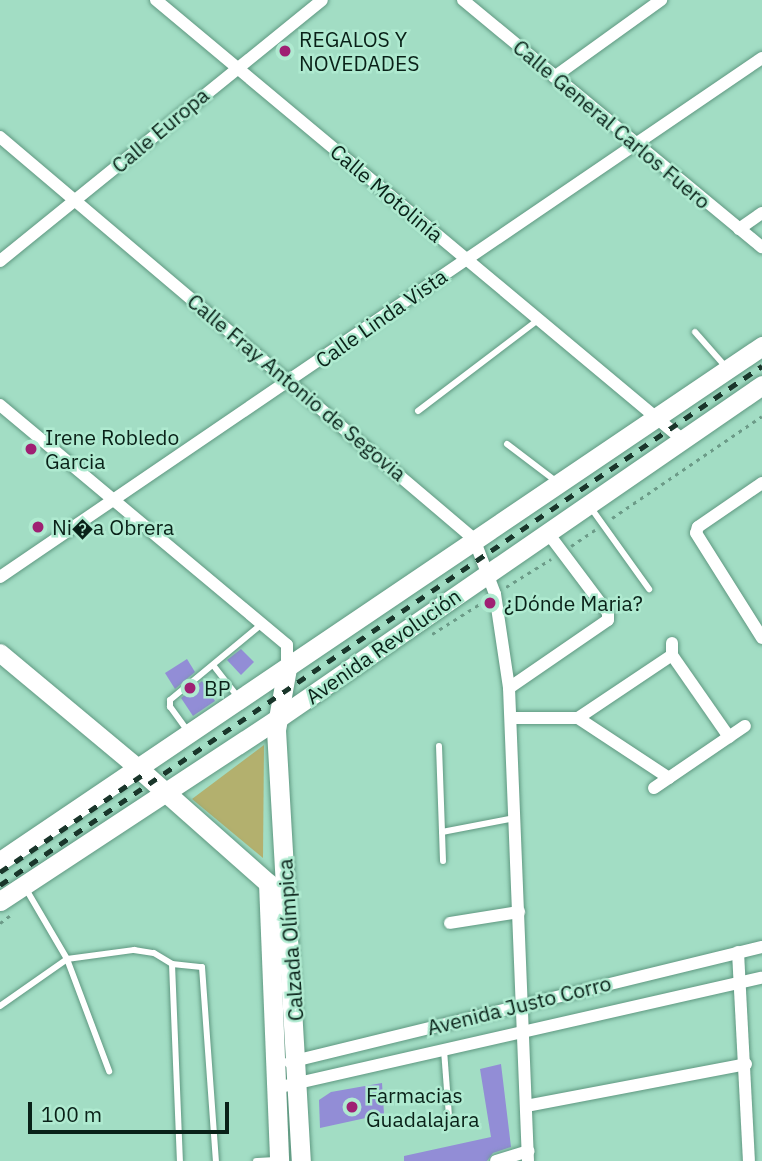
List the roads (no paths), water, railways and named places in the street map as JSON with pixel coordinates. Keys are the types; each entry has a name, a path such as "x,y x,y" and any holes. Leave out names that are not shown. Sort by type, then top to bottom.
{"main road":[{"name":"Avenida Revolución","path":"0,861 762,346"},
{"name":"Avenida Revolución","path":"0,901 277,719 762,385"},
{"name":"Calzada Olímpica","path":"287,668 277,719 299,1060 302,1161"},
{"name":"Calzada Olímpica","path":"138,768 268,883 279,1161"}],"street":[{"name":"Calle Motolinía","path":"156,0 683,440"},
{"name":"Calle Europa","path":"0,261 76,201 234,67 322,0"},
{"name":"Calle General Carlos Fuero","path":"463,0 634,145 762,247"},
{"path":"554,77 661,0"},
{"name":"Calle Linda Vista","path":"0,577 762,58"},
{"name":"Calle Fray Antonio de Segovia","path":"0,137 474,539 495,594 509,688 528,1156"},
{"path":"739,229 762,214"},
{"path":"0,405 287,645 287,668"},
{"path":"762,483 696,533 762,638"},
{"path":"509,688 608,620 608,613 548,533"},
{"path":"578,718 672,649 729,737"},
{"path":"0,653 138,768"},
{"path":"511,718 578,718 669,778"},
{"path":"654,788 745,726"},
{"path":"450,923 519,912"},
{"name":"Avenida Justo Corro","path":"276,1066 522,1003 762,947"},
{"path":"738,953 743,983 749,1161"},
{"name":"Avenida Justo Corro","path":"276,1088 762,978"},
{"path":"526,1106 746,1064"},
{"path":"496,1161 528,1156"}],"lane":[{"path":"418,411 539,319"},
{"path":"695,332 728,370"},
{"path":"507,444 559,483"},
{"path":"587,504 649,589"},
{"path":"189,732 169,702 262,624"},
{"path":"213,665 240,700"},
{"path":"439,746 443,861"},
{"path":"442,832 515,818"},
{"path":"24,886 67,959 109,1071"},
{"path":"0,1006 67,959 134,950 154,953 173,964 199,965 204,970 216,1161"},
{"path":"173,964 180,1161"},
{"path":"444,1049 449,1116"},
{"path":"256,1161 279,1161"}],"railway":[{"path":"0,885 762,366"},
{"path":"0,872 148,771"}],"place":[{"name":"REGALOS Y NOVEDADES","path":"285,51"},
{"name":"Irene Robledo Garcia","path":"31,449"},
{"name":"Ni�a Obrera","path":"38,527"},
{"name":"¿Dónde Maria?","path":"490,603"},
{"name":"BP","path":"190,688"},
{"name":"Farmacias Guadalajara","path":"352,1107"}]}
